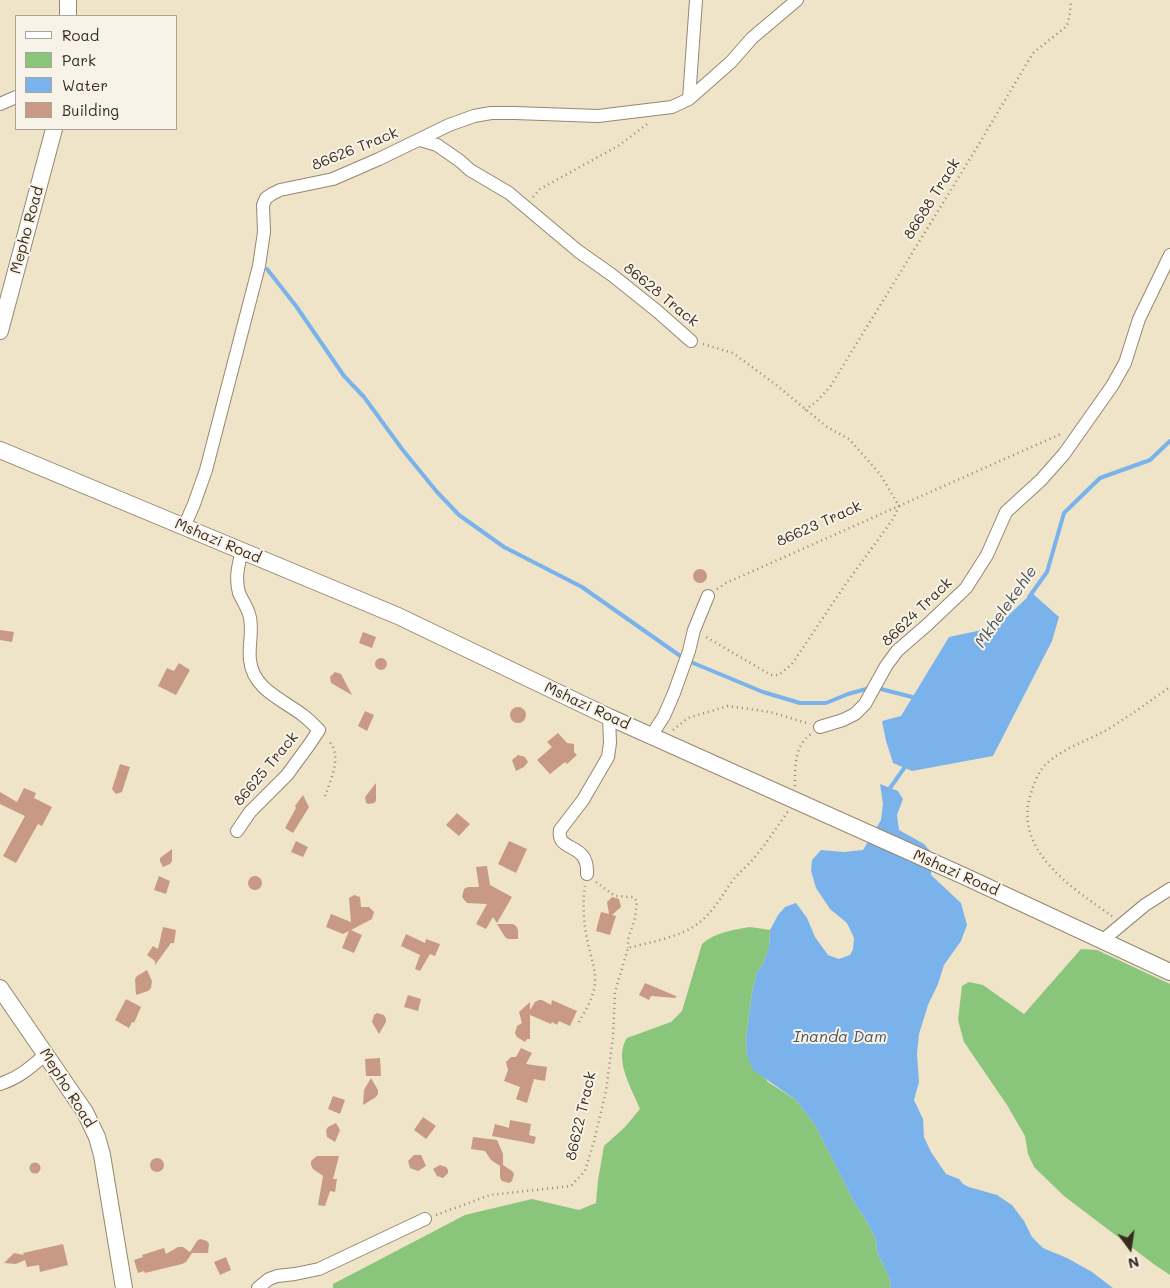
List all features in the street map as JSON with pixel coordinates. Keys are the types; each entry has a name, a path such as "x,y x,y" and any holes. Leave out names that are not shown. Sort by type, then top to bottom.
{"street":[{"path":"68,0 68,15"},
{"path":"688,99 696,0"},
{"path":"672,106 688,99 731,62 752,38 797,0"},
{"path":"0,104 15,97"},
{"name":"86626 Track","path":"184,526 206,470 259,266 264,232 263,205 266,198 280,190 333,179 449,125 474,116 516,112 598,116 672,106"},
{"name":"Mepho Road","path":"0,331 54,130"},
{"name":"86628 Track","path":"420,140 448,151 470,170 510,193 578,251 658,311 690,341"},
{"name":"86624 Track","path":"820,727 855,714 865,704 886,666 897,651 927,626 966,588 987,554 1006,512 1041,480 1064,454 1112,386 1125,363 1139,319 1170,255"},
{"name":"Mshazi Road","path":"0,450 398,616 609,717 966,877 1170,972"},
{"name":"86625 Track","path":"237,831 250,812 287,775 318,730 305,717 270,694 258,683 252,672 250,659 250,614 240,594 236,571 242,551"},
{"path":"656,738 708,596"},
{"path":"588,874 585,856 566,845 559,835 564,823 583,800 608,758 610,743 609,717"},
{"path":"1104,940 1145,906 1170,889"},
{"name":"Mepho Road","path":"0,988 85,1112 97,1137 102,1155 124,1288"},
{"path":"0,1084 24,1074 46,1054"},
{"path":"258,1288 269,1279 277,1276 319,1269 425,1219"}],"path":[{"name":"86688 Track","path":"805,410 818,401 830,387 971,158 1033,53 1067,26 1071,0"},
{"path":"522,204 532,199 540,189 618,146 672,106"},
{"name":"86628 Track","path":"690,341 733,353 775,384 826,427 849,439 880,474 899,506"},
{"name":"86623 Track","path":"708,596 726,583 1085,423"},
{"path":"694,630 771,676 779,674 792,664 845,585 893,519 899,506"},
{"path":"1123,924 1070,886 1051,867 1038,849 1030,832 1027,819 1027,804 1034,782 1047,764 1067,750 1109,728 1170,687"},
{"path":"656,738 688,718 728,706 770,712 820,727"},
{"path":"628,948 666,939 699,923 721,900 734,879 771,838 796,801 796,755 807,736 820,727"},
{"path":"318,730 331,743 335,755 335,766 325,796"},
{"path":"579,1022 587,1007 595,983 594,967 584,924 584,893 588,874"},
{"name":"86622 Track","path":"425,1219 490,1195 570,1186 585,1171 606,1091 613,1037 615,992 628,948 628,939 635,918 637,901 633,897 615,896 601,887 588,874"}],"green space":[{"path":"750,927 770,930 769,947 763,965 757,972 752,993 746,1039 747,1055 768,1082 796,1100 815,1125 855,1204 876,1240 877,1252 889,1277 891,1288 333,1288 333,1284 465,1215 532,1199 579,1210 596,1203 604,1146 625,1127 640,1109 625,1074 623,1064 623,1046 627,1038 671,1022 682,1011 702,944 719,934"},
{"path":"1081,949 1097,950 1170,984 1170,1275 1064,1196 1034,1167 1028,1154 1025,1136 1007,1105 964,1042 958,1020 962,986 969,982 983,985 1024,1014"}],"water":[{"path":"1032,593 1059,617 1052,641 993,756 912,771 893,763 882,721 901,716 949,637 996,627"},
{"name":"Inanda Dam","path":"880,784 898,791 903,799 897,815 899,830 924,844 932,853 931,875 961,903 967,925 961,941 944,965 919,1034 917,1054 919,1082 914,1100 923,1119 924,1137 931,1152 946,1174 959,1179 969,1187 997,1195 1012,1205 1024,1221 1032,1237 1043,1248 1067,1258 1092,1272 1113,1288 891,1288 889,1277 877,1252 876,1240 855,1204 815,1125 796,1100 753,1070 747,1055 746,1039 752,993 757,972 763,965 769,947 770,930 778,915 785,907 796,903 807,918 815,937 828,955 839,959 850,955 853,949 854,938 847,923 830,909 816,888 811,871 812,860 821,850 844,852 863,850 881,820 883,804"}],"building":[{"path":"697,569 703,569 707,576 703,583 697,583 693,579 693,573"},
{"path":"0,630 14,632 12,642 0,640"},
{"path":"363,632 376,637 372,648 359,643"},
{"path":"383,658 386,659 386,669 379,670 376,669 375,662 376,659"},
{"path":"179,663 190,670 176,695 158,686 167,668 174,671"},
{"path":"335,672 341,674 352,695 331,683 330,677"},
{"path":"518,707 526,715 518,723 510,715"},
{"path":"365,711 374,715 367,731 358,726"},
{"path":"558,733 567,743 574,744 574,752 577,755 567,764 565,762 550,774 537,760 552,747 547,742"},
{"path":"518,755 525,757 528,762 524,767 516,771 512,760"},
{"path":"120,764 130,767 122,792 116,794 112,789"},
{"path":"376,783 376,801 369,804 366,803 365,797"},
{"path":"24,788 36,793 34,798 52,807 42,826 38,824 16,863 3,856 25,816 0,804 0,792 17,802"},
{"path":"303,795 309,807 293,833 285,828 296,808 295,806"},
{"path":"457,813 470,824 459,836 446,825"},
{"path":"296,841 308,847 303,857 291,852"},
{"path":"509,841 527,849 516,873 498,864"},
{"path":"172,849 172,861 163,867 160,858"},
{"path":"487,866 490,885 512,897 497,923 493,917 486,929 476,924 487,904 467,903 462,897 464,889 479,887 476,867"},
{"path":"159,876 170,881 166,894 154,890"},
{"path":"252,876 258,876 262,883 258,890 252,890 248,886 248,880"},
{"path":"354,895 360,897 361,907 369,907 374,912 372,919 351,930 362,935 354,953 342,948 349,931 343,934 326,927 331,914 351,922 349,898"},
{"path":"612,897 619,899 621,907 612,915 616,916 610,935 596,931 601,912 609,914 607,902"},
{"path":"497,924 513,924 516,926 518,939 508,939 505,937"},
{"path":"163,927 176,930 174,943 171,943 155,965 155,961 147,955 153,946 158,949"},
{"path":"406,934 425,943 426,939 440,944 435,956 430,954 420,971 415,969 420,955 401,946"},
{"path":"147,970 152,981 151,988 136,995 135,979"},
{"path":"645,983 676,996 676,998 651,996 649,1000 639,995"},
{"path":"408,995 421,999 418,1011 404,1007"},
{"path":"126,999 141,1007 134,1023 132,1022 129,1028 115,1020"},
{"path":"539,1000 551,1005 552,1000 577,1011 570,1026 559,1021 557,1025 552,1022 551,1024 530,1015 530,1039 527,1039 525,1042 517,1037 515,1033 517,1026 522,1023 519,1012 530,1002 530,1010 535,1002"},
{"path":"377,1013 384,1015 386,1019 379,1034 372,1022 374,1015"},
{"path":"521,1048 532,1053 526,1064 547,1067 545,1081 534,1079 527,1103 516,1099 520,1087 504,1081 508,1070 506,1062 511,1057 516,1057"},
{"path":"380,1058 381,1076 366,1076 365,1059"},
{"path":"371,1078 378,1090 378,1094 363,1105 364,1090"},
{"path":"333,1096 345,1100 340,1114 328,1109"},
{"path":"423,1117 436,1126 426,1139 414,1130"},
{"path":"510,1120 531,1124 529,1135 536,1137 534,1144 492,1136 495,1124 509,1128"},
{"path":"336,1123 340,1130 335,1142 327,1137 326,1130"},
{"path":"473,1137 497,1140 503,1154 503,1165 514,1174 512,1181 509,1183 502,1181 500,1178 500,1166 491,1160 485,1151 471,1149"},
{"path":"414,1155 421,1155 426,1166 418,1171 410,1168 408,1161"},
{"path":"317,1156 339,1156 333,1179 337,1179 335,1192 330,1191 325,1206 318,1205 323,1176 313,1169 311,1165 311,1161"},
{"path":"154,1158 160,1158 164,1165 160,1172 154,1172 150,1168 150,1162"},
{"path":"33,1163 37,1163 40,1168 39,1172 33,1173 30,1170 30,1166"},
{"path":"440,1165 448,1170 448,1173 443,1178 437,1176 433,1169"},
{"path":"200,1239 207,1241 209,1244 208,1253 192,1253 186,1262 182,1264 138,1273 134,1260 143,1257 142,1255 164,1248 166,1254 178,1247 183,1247 190,1252"},
{"path":"63,1244 68,1265 40,1272 39,1265 27,1267 25,1260 16,1264 4,1263 14,1253 24,1255 23,1253"},
{"path":"226,1257 231,1270 220,1275 214,1262"}],"waterway":[{"path":"267,269 296,306 344,376 364,397 402,449 437,492 459,515 504,547 582,587 686,660 763,692 800,703 826,703 870,688"},
{"name":"Mkhelekehle","path":"1029,597 1047,572 1064,513 1100,478 1150,460 1170,441"},
{"path":"877,688 916,698"},
{"name":"Mkhelekehle","path":"890,788 907,764"}]}
